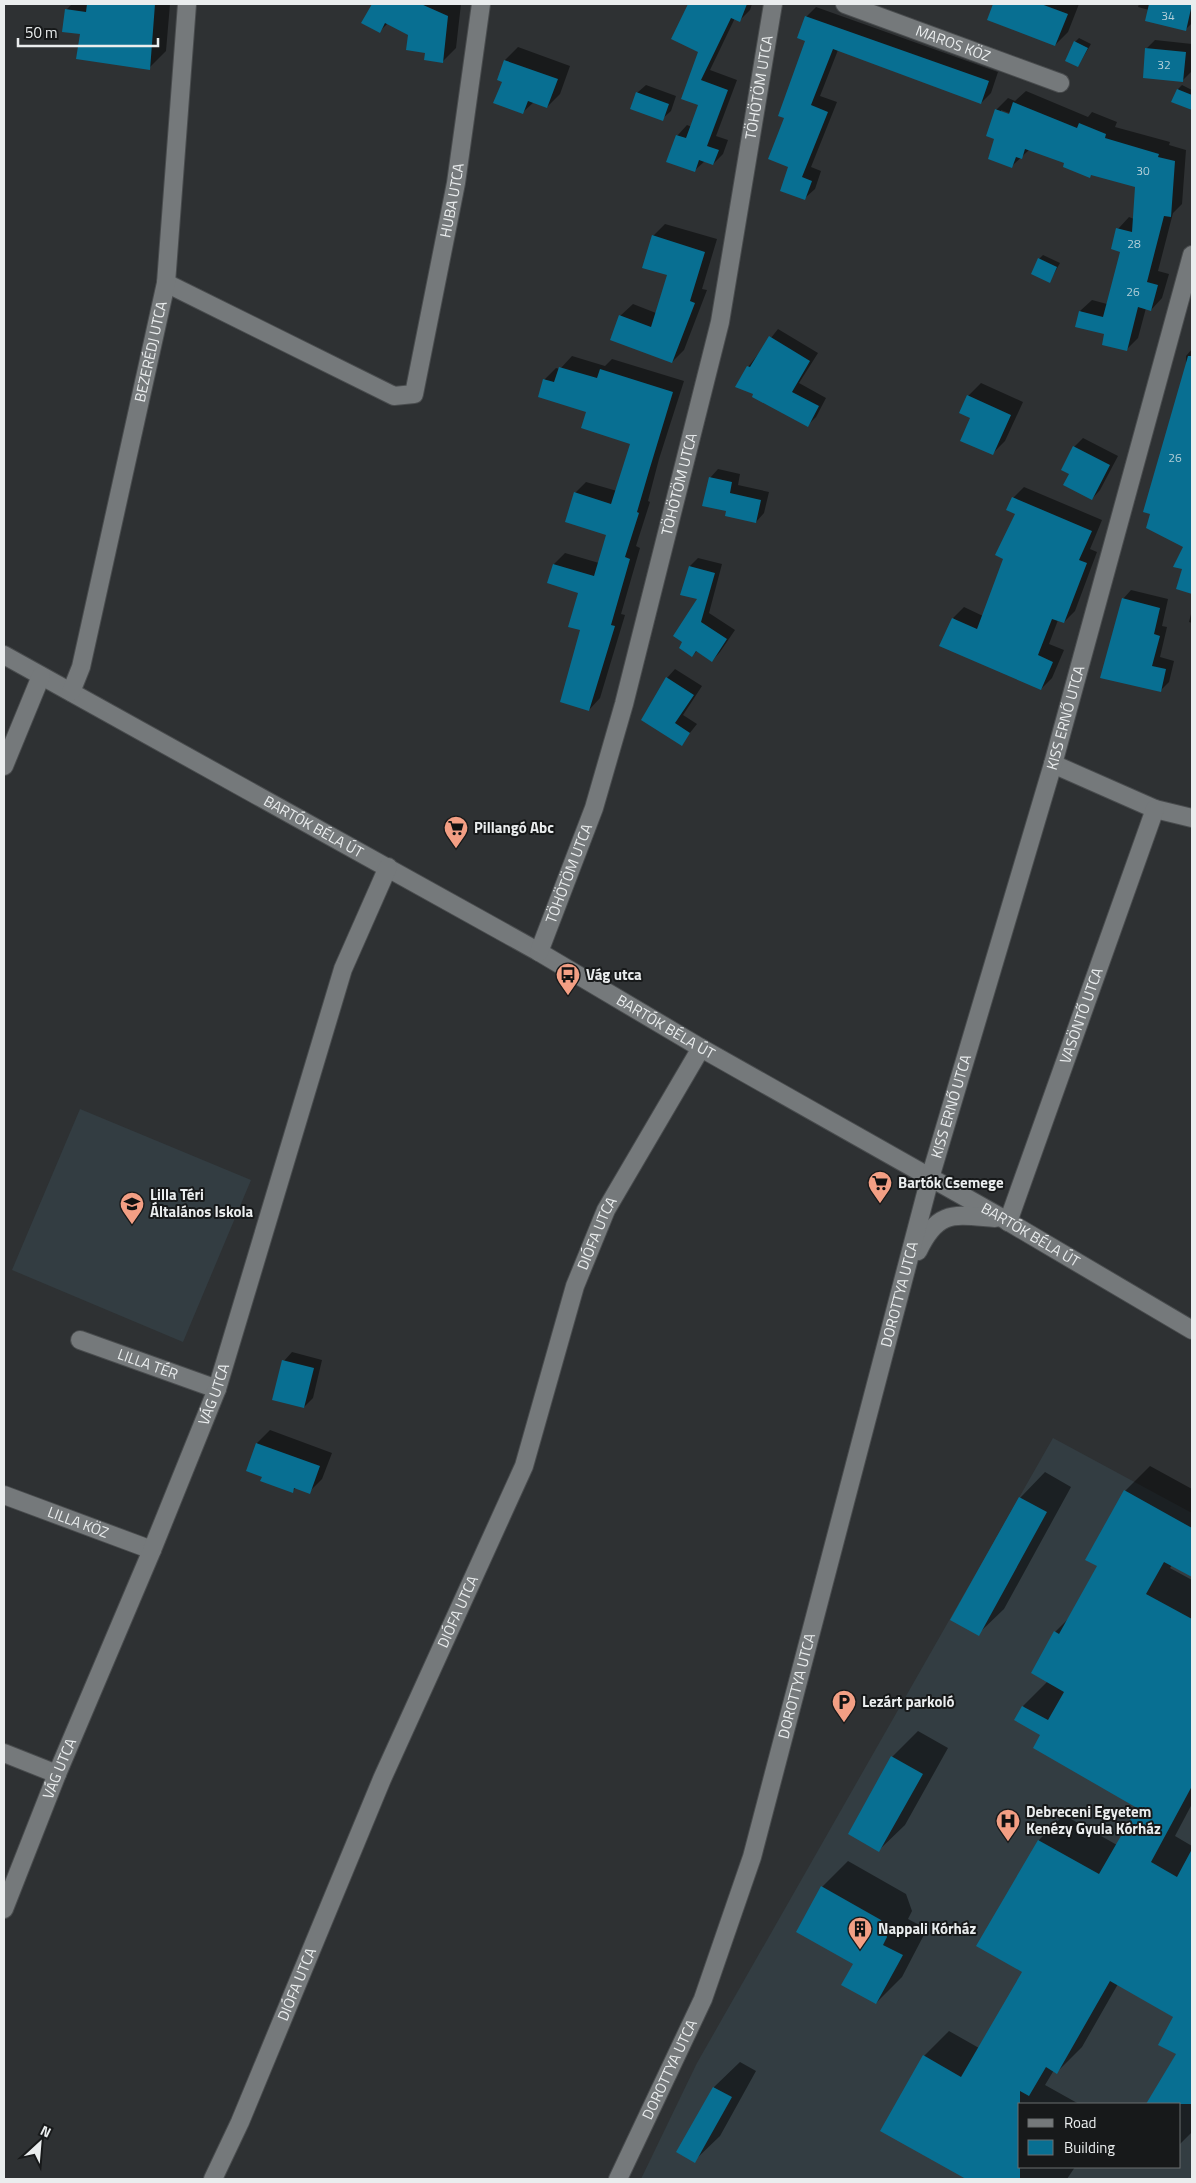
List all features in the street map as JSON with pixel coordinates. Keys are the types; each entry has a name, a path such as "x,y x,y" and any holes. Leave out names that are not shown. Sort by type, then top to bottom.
{"street":[{"name":"BEZERÉDJ UTCA","path":"71,692 82,667 166,282 187,4"},
{"name":"HUBA UTCA","path":"166,282 394,396 414,394 456,183 481,4"},
{"name":"TÖHÖTÖM UTCA","path":"538,952 599,789 624,704 720,322 774,4"},
{"name":"MAROS KÖZ","path":"846,4 1060,83"},
{"name":"KISS ERNŐ UTCA","path":"930,1178 1053,764 1192,255"},
{"name":"BARTÓK BÉLA ÚT","path":"4,655 538,952 701,1048 1005,1220 1192,1330"},
{"path":"4,766 41,676"},
{"path":"1053,764 1155,809 1192,818"},
{"name":"VASÖNTŐ UTCA","path":"1005,1220 1155,809"},
{"name":"VÁG UTCA","path":"4,1909 57,1774 218,1390 343,969 388,867"},
{"name":"DIÓFA UTCA","path":"213,2179 240,2122 382,1779 524,1466 575,1286 606,1210 701,1048"},
{"name":"DOROTTYA UTCA","path":"618,2179 700,2005 752,1857 930,1178"},
{"path":"904,1281 926,1234 938,1221 955,1216 1005,1220"},
{"name":"LILLA TÉR","path":"80,1340 218,1390"},
{"name":"LILLA KÖZ","path":"4,1495 152,1550"},
{"path":"4,1753 57,1774"}],"shaded area":[{"name":"Lilla Téri Általános Iskola","path":"80,1109 251,1180 183,1342 12,1270"},
{"name":"Debreceni Egyetem Kenézy Gyula Kórház","path":"1053,1438 1192,1513 1192,2179 641,2179 697,2063"}],"building":[{"path":"87,4 155,4 150,70 76,59 80,34 62,32 65,9 86,12"},
{"path":"372,4 421,4 448,16 443,63 424,60 425,53 406,50 408,35 385,23 380,33 361,23"},
{"path":"688,4 747,4 740,22 731,18 701,80 728,90 707,146 719,150 713,165 699,160 695,172 666,162 676,135 686,138 698,105 681,99 698,52 671,39"},
{"path":"993,4 1041,4 1068,14 1055,46 987,20"},
{"path":"1149,4 1192,4 1186,31 1145,21"},
{"path":"805,16 989,81 981,104 833,49 811,105 828,112 802,177 812,181 805,200 780,191 788,167 768,159 784,118 778,116 805,41 797,38"},
{"path":"1074,41 1088,48 1078,67 1065,61"},
{"path":"1145,48 1186,52 1183,82 1143,78"},
{"path":"504,60 558,79 547,108 528,101 523,114 493,103 502,82 497,80"},
{"path":"1177,89 1192,95 1192,110 1171,102"},
{"path":"636,92 669,104 663,121 630,109"},
{"path":"1013,102 1077,128 1079,123 1106,134 1105,138 1159,154 1158,157 1175,161 1171,217 1164,216 1147,282 1158,285 1151,311 1138,307 1127,351 1102,345 1104,334 1075,327 1079,311 1103,317 1120,252 1111,249 1116,228 1132,232 1135,187 1091,175 1090,178 1063,167 1064,163 1025,149 1022,159 1016,157 1012,168 988,159 994,139 986,136 995,109 1009,114"},
{"path":"652,235 705,252 690,301 695,303 672,363 610,340 619,315 651,327 667,275 642,268"},
{"path":"1038,258 1057,267 1050,283 1031,274"},
{"path":"769,336 810,361 792,392 819,406 808,427 752,397 753,394 735,387 747,366 750,367"},
{"path":"1188,356 1192,356 1192,594 1176,589 1182,569 1173,567 1183,547 1146,528 1150,514 1143,512"},
{"path":"559,367 597,378 600,369 673,392 625,557 630,559 611,625 615,626 589,711 560,702 580,630 568,627 578,593 547,583 553,564 594,576 606,535 565,522 574,492 611,504 630,444 581,428 586,412 538,397 543,379 554,382"},
{"path":"967,395 1011,415 993,455 960,441 970,418 959,413"},
{"path":"1073,446 1110,465 1092,500 1063,485 1069,474 1061,470"},
{"path":"709,477 732,482 730,493 761,500 756,523 725,516 726,511 702,506"},
{"path":"1012,497 1092,531 1079,560 1087,563 1064,623 1052,619 1038,655 1053,662 1041,690 939,646 952,618 977,629 1003,559 995,555 1015,514 1006,510"},
{"path":"689,566 715,573 701,622 727,639 712,662 696,651 692,657 679,648 682,642 673,636 697,599 680,595"},
{"path":"1122,598 1160,608 1154,634 1160,636 1152,666 1166,669 1161,692 1100,678"},
{"path":"666,677 694,695 675,723 690,733 682,746 641,720"},
{"path":"282,1360 314,1368 304,1408 272,1400"},
{"path":"256,1443 320,1466 310,1494 294,1488 293,1493 260,1481 262,1477 246,1471"},
{"path":"1124,1490 1192,1528 1192,1577 1164,1562 1146,1594 1192,1619 1192,1786 1151,1862 1177,1877 1192,1849 1192,2104 1147,2103 1176,2054 1158,2045 1173,2017 1110,1981 1057,2074 1046,2067 1029,2096 1020,2091 1020,2103 1018,2103 1018,2168 1020,2168 1020,2179 966,2179 880,2131 923,2055 961,2077 1022,1972 976,1946 1038,1840 1099,1874 1137,1808 1033,1748 1040,1735 1014,1720 1022,1706 1048,1720 1064,1692 1031,1673 1054,1631 1059,1634 1097,1566 1085,1560"},
{"path":"1019,1497 1047,1512 979,1636 950,1620"},
{"path":"891,1756 923,1774 879,1852 848,1834"},
{"name":"Nappali Kórház","path":"821,1886 881,1920 887,1937 883,1945 903,1955 876,2004 841,1985 853,1964 796,1932"},
{"path":"713,2087 732,2097 695,2163 676,2152"}],"place":[{"name":"Pillangó Abc","path":"456,849"},
{"name":"Vág utca","path":"568,996"},
{"name":"Bartók Csemege","path":"880,1204"},
{"name":"Lilla Téri Általános Iskola","path":"132,1225"},
{"name":"Lezárt parkoló","path":"844,1723"},
{"name":"Debreceni Egyetem Kenézy Gyula Kórház","path":"1008,1842"},
{"name":"Nappali Kórház","path":"860,1950"}]}
